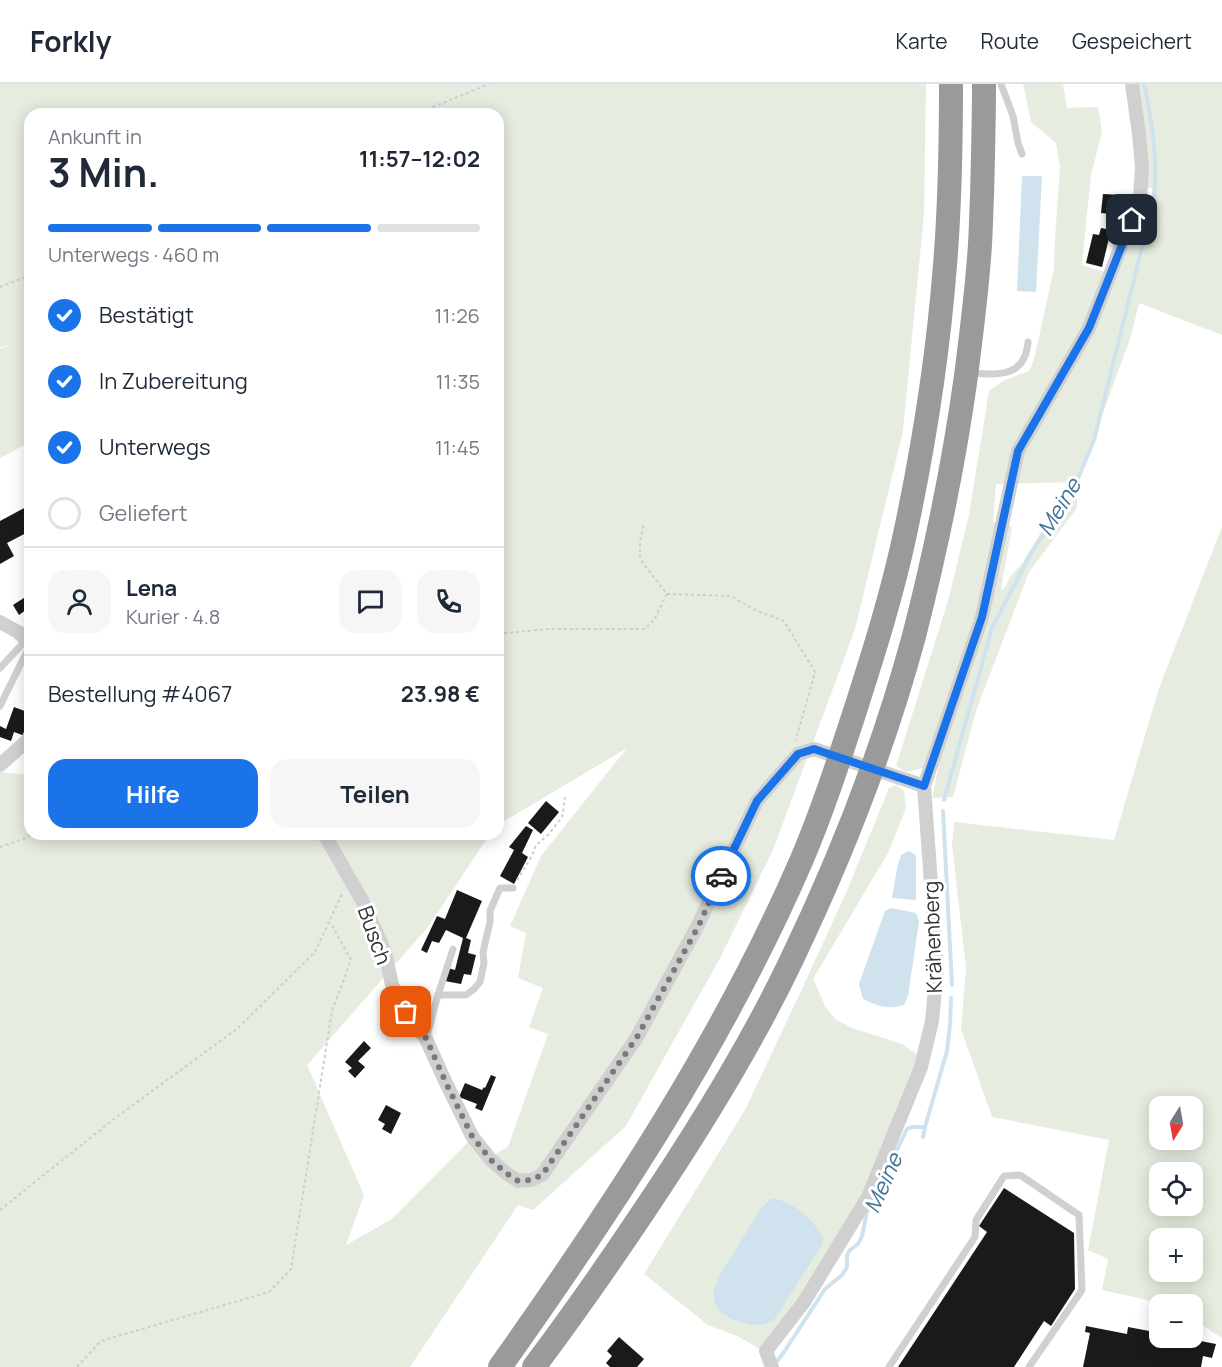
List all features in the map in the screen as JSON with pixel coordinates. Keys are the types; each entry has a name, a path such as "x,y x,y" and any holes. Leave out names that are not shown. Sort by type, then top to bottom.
{"highway":[{"path":"500,1367 619,1193 700,1061 776,916 803,855 840,757 878,639 902,547 925,430 937,346 945,261 951,84"},
{"path":"534,1367 614,1256 717,1098 795,953 872,768 914,636 938,535 958,430 979,258 984,84"}],"street":[{"path":"924,786 982,617 1018,451 1089,328 1140,198 1142,168 1132,84"},
{"path":"0,622 24,637"},
{"path":"0,765 24,744"},
{"name":"Busch","path":"327,840 363,902 385,952 392,985 406,1012 426,1038 472,1136 491,1160 506,1173 518,1181 531,1180 542,1175 637,1037 698,927 757,801 790,762 798,754 814,749 924,786"},
{"name":"Krähenberg","path":"772,1367 766,1351 804,1302 868,1197 921,1067 932,1021 938,968 924,786"}],"lane":[{"path":"1001,84 1013,116 1022,154"},
{"path":"966,373 1007,372 1020,365 1025,359 1028,342"},
{"path":"0,668 24,646"},
{"path":"0,706 24,652"},
{"path":"438,995 466,995 480,982 490,912 500,888 513,888"},
{"path":"426,1038 453,949"},
{"path":"888,1367 975,1237 976,1220 1004,1176 1020,1174 1079,1215 1082,1290 1029,1367"}],"path":[{"path":"431,108 489,84"},
{"path":"0,287 24,277"},
{"path":"644,524 640,542 640,559 667,594"},
{"path":"504,633 547,629 645,629 654,620 667,594"},
{"path":"667,594 730,596 755,610 784,621 815,672 790,762"},
{"path":"513,888 536,845 548,835 562,817 566,797"},
{"path":"0,847 24,839"},
{"path":"0,1210 114,1119 238,1028 315,952 350,878"},
{"path":"77,1367 101,1341 269,1292 291,1269 332,1011 351,960 330,922"}],"shaded area":[{"path":"926,84 924,213 903,431 855,629 773,850 720,958 626,1126 533,1210 518,1205 410,1367 0,1367 0,772 24,774 24,840 486,840 428,927 307,1065 364,1195 346,1245 392,1219 474,1136 490,1157 508,1147 548,1034 529,1027 543,988 518,978 526,933 510,926 541,856 627,748 504,821 504,108 24,108 24,445 0,458 0,349 15,342 0,348 0,85"},
{"path":"1023,84 1063,84 1067,108 1098,107 1102,132 1091,175 1082,265 1108,273 1135,221 1151,215 1156,188 1147,188 1138,84 1222,84 1222,335 1139,303 1131,336 1078,482 996,484 993,522 1012,527 1001,589 1004,589 1010,577 1022,564 1063,495 1077,496 1077,508 1029,572 976,711 953,797 932,798 939,764 906,772 896,766 948,601 969,515 989,391 1003,381 1029,371 1034,360 1054,268 1060,167 1056,143 1031,122"},
{"path":"1222,527 1222,1338 1203,1326 1203,1294 1149,1294 1149,1300 1102,1290 1108,1259 1088,1250 1109,1140 992,1117 961,1029 966,968 952,844 954,822 1114,840 1159,688"},
{"path":"897,785 904,791 906,808 888,853 813,979 825,1006 835,1019 852,1028 902,1044 918,1055 861,1196 772,1339 760,1349 739,1337 708,1325 644,1274 745,1110 846,893 889,788"}],"water":[{"path":"1022,176 1042,176 1036,292 1017,291"},
{"path":"909,851 916,855 916,900 892,898 901,855"},
{"path":"891,908 916,913 919,922 908,996 904,1005 888,1007 863,999 859,984 885,911"},
{"path":"772,1198 787,1203 808,1217 823,1237 822,1245 774,1320 751,1325 733,1320 721,1312 715,1304 713,1293 720,1275 761,1208"}],"building":[{"path":"1103,194 1123,195 1121,215 1101,213"},
{"path":"1101,228 1111,230 1102,267 1086,263 1093,234 1099,235"},
{"path":"24,508 24,534 7,543 14,556 0,564 0,521"},
{"path":"24,598 24,611 19,615 13,605"},
{"path":"14,707 24,711 24,736 14,732 11,741 0,737 0,726 6,729"},
{"path":"546,801 559,812 541,834 528,823"},
{"path":"526,826 533,830 522,853 528,857 514,884 500,876 514,850 509,847"},
{"path":"457,890 482,901 466,938 471,940 468,953 476,955 471,975 464,974 461,984 445,981 448,968 455,970 463,938 446,930 439,943 432,941 427,953 421,950 437,916 445,919"},
{"path":"364,1041 371,1048 358,1061 365,1067 355,1078 348,1071 352,1068 345,1062"},
{"path":"491,1075 496,1077 482,1111 475,1108 477,1104 459,1097 465,1083 482,1090"},
{"path":"386,1105 401,1113 391,1134 382,1129 385,1124 378,1120"},
{"path":"1004,1188 1074,1233 1075,1289 1051,1326 1044,1321 1014,1367 898,1367 987,1232 979,1226"},
{"path":"1086,1326 1127,1334 1128,1327 1149,1331 1149,1348 1203,1348 1203,1341 1216,1344 1212,1358 1203,1356 1201,1367 1083,1367 1090,1333 1085,1332"},
{"path":"619,1337 644,1359 637,1367 610,1367 606,1363 612,1356 607,1351"}],"waterway":[{"name":"Meine","path":"1144,84 1153,140 1154,196"},
{"name":"Meine","path":"944,800 992,628 1031,553 1074,488 1094,440 1152,207"},
{"name":"Meine","path":"943,811 952,985"},
{"name":"Meine","path":"778,1360 825,1289 842,1275 847,1267 847,1255 858,1244 862,1236 867,1212 878,1200 883,1184 890,1177 891,1162 907,1129 925,1127 947,1051 951,998"},
{"path":"923,1137 925,1127"}],"way so far":[{"path":"406,1012 426,1038 472,1136 491,1160 506,1173 518,1181 531,1180 542,1175 637,1037 698,927 721,876"}],"route":[{"path":"721,876 757,801 798,754 807,750 814,749 924,786 982,617 1018,451 1089,328 1132,220"}]}
